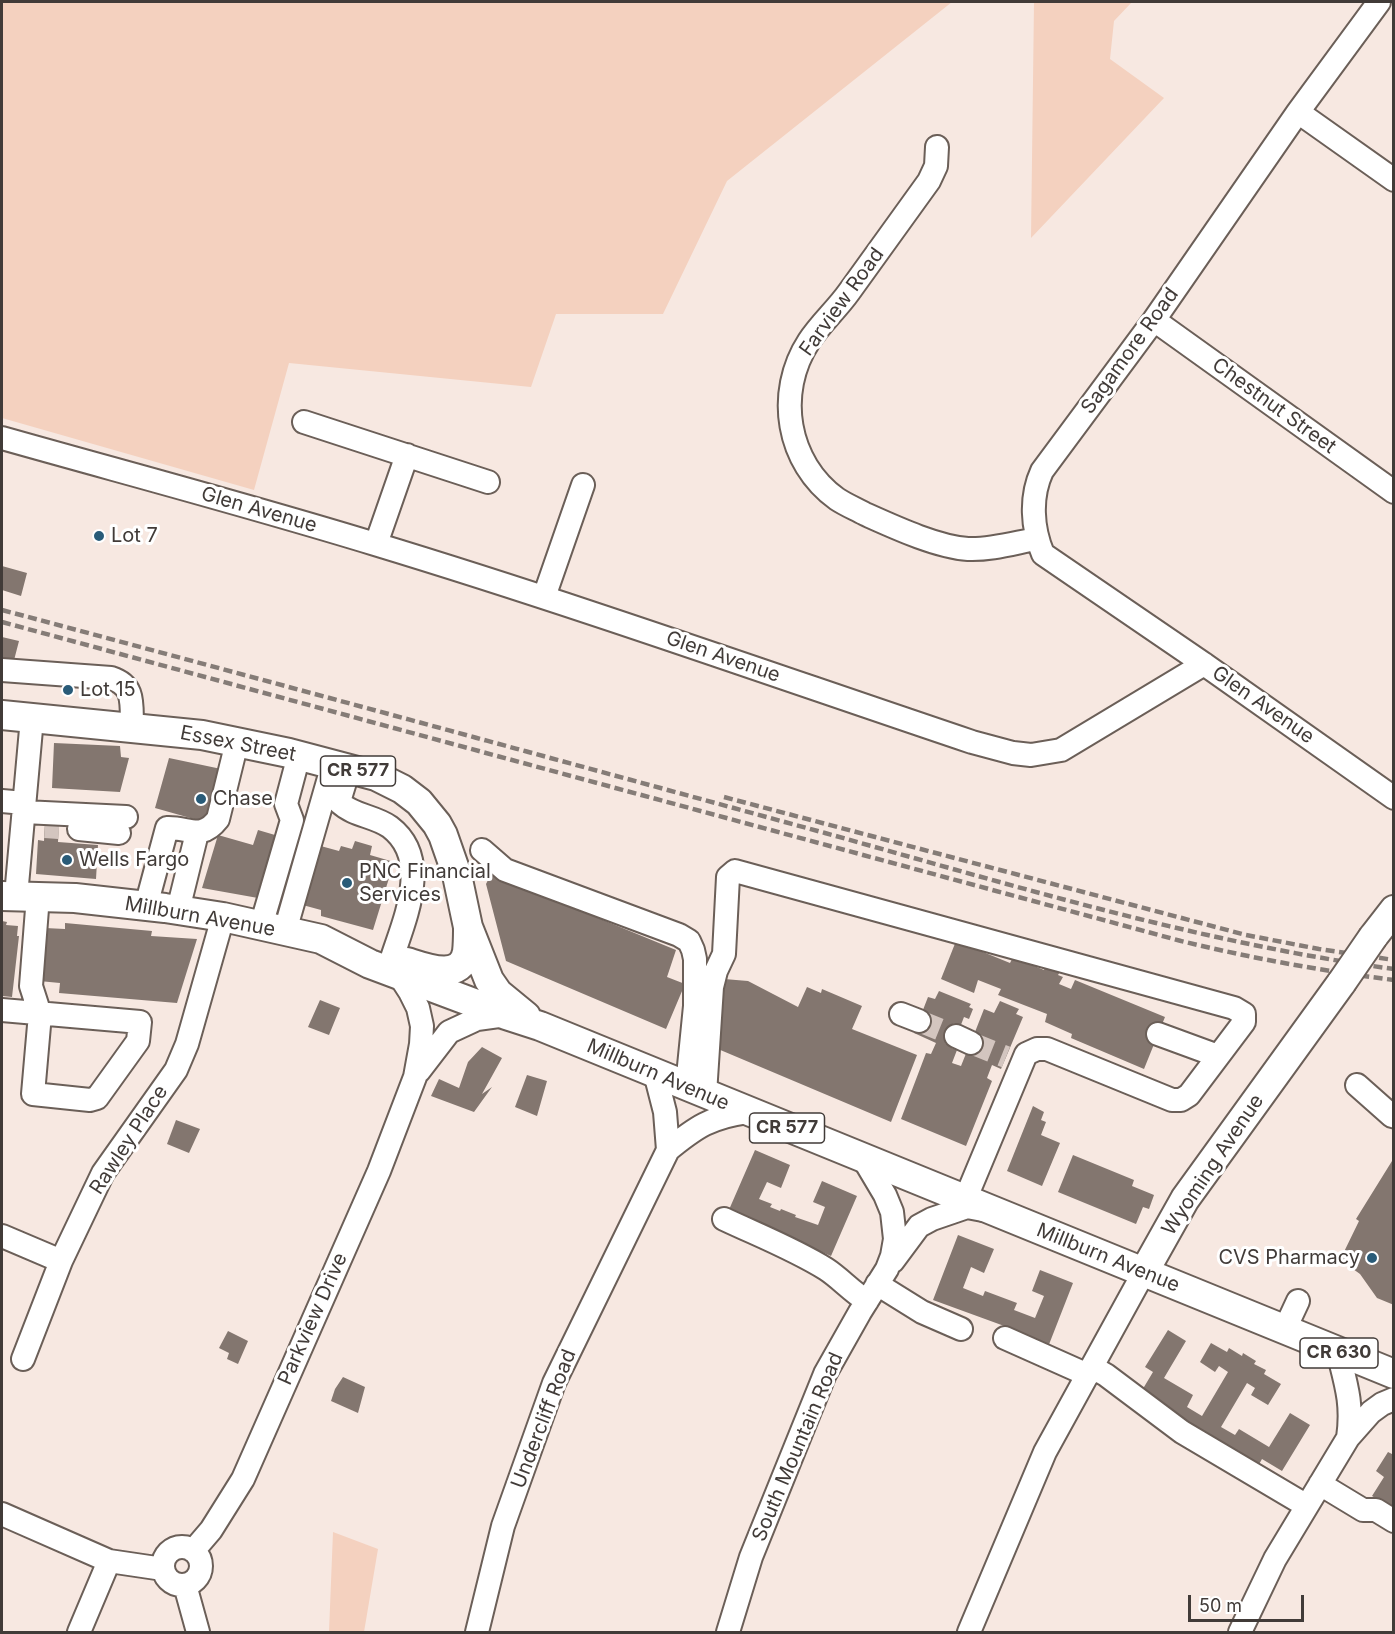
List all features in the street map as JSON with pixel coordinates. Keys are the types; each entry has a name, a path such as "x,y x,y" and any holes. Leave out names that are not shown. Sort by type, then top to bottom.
{"main road":[{"name":"Essex Street","path":"2,715 202,735 299,755 375,776 402,789 419,802 433,818 450,852 468,927 481,963 498,993 508,1004 540,1026"},
{"name":"Millburn Avenue","path":"19,896 75,898 178,910 223,917 321,939 396,966 506,1016 540,1026 1394,1374"},
{"name":"Wyoming Avenue","path":"1144,1272 1185,1199 1394,910"},
{"path":"396,966 450,971 456,968 467,953 468,927"}],"street":[{"name":"Sagamore Road","path":"1036,539 1034,497 1036,483 1042,471 1154,320 1298,112 1379,2"},
{"path":"1298,112 1394,180"},
{"name":"Farview Road","path":"937,147 936,166 929,181 847,295 809,340 804,350 790,391 789,414 793,438 808,471 831,494 852,508 900,529 968,549 1036,539"},
{"name":"Chestnut Street","path":"1154,320 1394,492"},
{"path":"304,422 488,482"},
{"name":"Glen Avenue","path":"2,438 376,544 544,597 983,745 1013,753 1030,755 1061,750 1204,664 1394,798"},
{"path":"376,544 407,455"},
{"path":"544,597 583,484"},
{"path":"1036,539 1043,554 1204,664"},
{"path":"2,670 111,678 122,682 128,688 130,695 132,728"},
{"path":"2,1010 40,1014 140,1022 138,1041 97,1098 90,1100 33,1094 40,1014 31,986 19,896 35,819 32,718"},
{"path":"146,906 167,828 197,833 212,827 218,819 237,742"},
{"path":"273,928 291,820 286,804 299,755"},
{"path":"273,928 341,767"},
{"path":"341,767 340,803 346,808 388,826 402,841 409,854 414,876 396,966"},
{"path":"2,801 35,819 122,825 35,819"},
{"path":"178,910 197,833"},
{"path":"482,850 505,870 679,935 689,941 695,959 696,1090"},
{"path":"696,1090 712,987 724,954 728,877 735,871 1240,1011 1244,1014 1244,1022 1189,1095 1182,1100 1176,1100 1047,1049 1037,1049 1014,1061 978,1205"},
{"name":"Rawley Place","path":"23,1359 61,1261 103,1173 176,1070 187,1044 223,917"},
{"name":"Parkview Drive","path":"193,1551 211,1530 243,1479 379,1171 415,1077 422,1044 422,1026 418,1008 396,966"},
{"name":"Parkview Drive","path":"415,1077 449,1032 477,1019 506,1016"},
{"path":"1158,1034 1218,1056"},
{"path":"655,1073 665,1112 668,1150"},
{"path":"1357,1085 1392,1116 1394,1115"},
{"name":"Undercliff Road","path":"477,1632 503,1526 554,1383 668,1150 690,1132 714,1119 747,1112"},
{"name":"South Mountain Road","path":"862,1158 885,1195 894,1221 894,1239 877,1285"},
{"name":"South Mountain Road","path":"729,1632 751,1557 825,1374 877,1285 919,1226 932,1219 978,1205"},
{"path":"724,1219 797,1252 828,1270 853,1293 877,1285 922,1312 961,1329"},
{"path":"2,1236 61,1261"},
{"name":"Wyoming Avenue","path":"969,1632 1045,1452 1144,1272"},
{"path":"1284,1331 1298,1301"},
{"path":"1005,1338 1090,1371 1182,1432 1307,1506"},
{"path":"1338,1352 1352,1416 1348,1438"},
{"path":"1240,1632 1275,1559 1348,1438 1371,1412 1394,1399"},
{"path":"1320,1484 1364,1510 1376,1510 1394,1521"},
{"path":"2,1514 109,1562 163,1569"},
{"path":"181,1547 193,1551 200,1561 201,1568 196,1579 185,1585 168,1580 163,1569 166,1557 181,1547"},
{"path":"79,1632 109,1562"},
{"path":"185,1585 198,1632"}],"shaded area":[{"path":"2,2 952,2 727,181 663,314 556,314 531,387 289,363 254,490 2,418"},
{"path":"1034,2 1132,2 1114,21 1110,59 1164,98 1031,238"},
{"path":"333,1532 378,1549 364,1632 329,1632"}],"building":[{"path":"2,566 27,573 21,596 2,590"},
{"path":"2,637 19,641 12,668 2,665"},
{"path":"54,743 120,746 121,757 129,758 120,792 52,788"},
{"path":"169,758 226,770 208,823 155,808"},
{"name":"Wells Fargo","path":"45,822 59,823 58,842 98,845 96,879 36,874 38,840 44,841"},
{"path":"258,830 275,835 258,898 202,888 218,835 253,845"},
{"name":"PNC Financial Services","path":"355,841 372,846 370,855 394,862 373,930 321,916 321,910 299,904 317,845 339,851 341,846 352,849"},
{"path":"491,874 676,950 667,977 685,984 666,1029 506,961 486,884"},
{"path":"2,921 7,922 6,925 18,926 17,936 19,936 12,997 2,996"},
{"path":"65,923 152,931 151,936 197,939 177,1003 59,993 60,983 39,981 45,928 65,929"},
{"path":"956,941 1010,963 1013,957 1044,970 1046,964 1061,970 1058,975 1063,977 1059,984 1071,989 1075,980 1165,1017 1144,1069 1071,1038 1072,1034 1045,1022 1047,1014 998,995 1001,989 978,980 974,993 941,979"},
{"path":"724,979 748,981 798,1007 807,987 821,993 822,989 862,1006 852,1029 917,1055 891,1122 718,1049"},
{"path":"939,991 971,1004 969,1007 973,1009 969,1019 964,1017 952,1048 957,1050 952,1063 961,1066 971,1041 968,1039 971,1031 975,1032 984,1009 994,1013 1000,1001 1019,1009 1016,1014 1023,1017 1001,1069 992,1065 987,1078 992,1081 966,1146 901,1119 926,1053 931,1054 936,1043 914,1033 928,997 935,999"},
{"path":"320,1000 340,1008 329,1035 308,1027"},
{"path":"482,1047 502,1058 482,1094 492,1087 474,1112 431,1096 439,1079 459,1088 468,1062"},
{"path":"527,1075 547,1081 537,1116 515,1107"},
{"path":"1033,1106 1044,1112 1041,1120 1046,1122 1041,1135 1060,1143 1042,1186 1007,1171"},
{"path":"176,1120 200,1129 189,1153 167,1144"},
{"path":"755,1150 790,1165 781,1188 767,1182 759,1199 772,1204 770,1207 780,1211 781,1209 818,1225 825,1207 813,1202 822,1181 857,1196 831,1256 728,1212"},
{"path":"1073,1155 1134,1180 1132,1186 1154,1195 1149,1209 1143,1207 1136,1224 1058,1192"},
{"path":"1392,1161 1394,1162 1394,1305 1377,1298 1360,1274 1341,1258 1359,1221 1356,1219"},
{"path":"958,1235 994,1249 984,1273 971,1267 963,1288 983,1296 985,1291 1017,1303 1014,1310 1035,1318 1044,1296 1032,1291 1040,1270 1073,1283 1048,1347 1006,1330 1007,1327 933,1300"},
{"path":"1168,1330 1186,1341 1164,1378 1193,1395 1187,1407 1202,1416 1228,1372 1219,1366 1215,1372 1200,1362 1211,1343 1227,1352 1229,1348 1242,1356 1243,1353 1256,1361 1254,1364 1266,1370 1264,1374 1281,1384 1268,1405 1251,1395 1255,1388 1247,1383 1221,1427 1235,1435 1239,1429 1269,1447 1290,1413 1310,1425 1282,1471 1262,1459 1257,1468 1178,1421 1181,1416 1141,1392 1153,1372 1145,1367"},
{"path":"228,1331 248,1341 238,1364 227,1359 229,1353 219,1348"},
{"path":"343,1377 365,1387 358,1413 331,1401"},
{"path":"1388,1452 1394,1455 1394,1509 1372,1496 1384,1477 1376,1471"}],"tunnel":[{"path":"45,827 59,828"},
{"path":"919,1021 956,1036"},
{"path":"971,1043 1006,1057"}],"railway":[{"path":"2,610 1107,911 1250,944 1394,969"},
{"path":"2,622 1181,941 1287,964 1394,980"},
{"path":"724,797 1246,935 1394,960"}],"place":[{"name":"Lot 7","path":"99,536"},
{"name":"Lot 15","path":"68,690"},
{"name":"Chase","path":"201,799"},
{"name":"Wells Fargo","path":"67,860"},
{"name":"PNC Financial Services","path":"347,883"},
{"name":"CVS Pharmacy","path":"1372,1258"}]}
